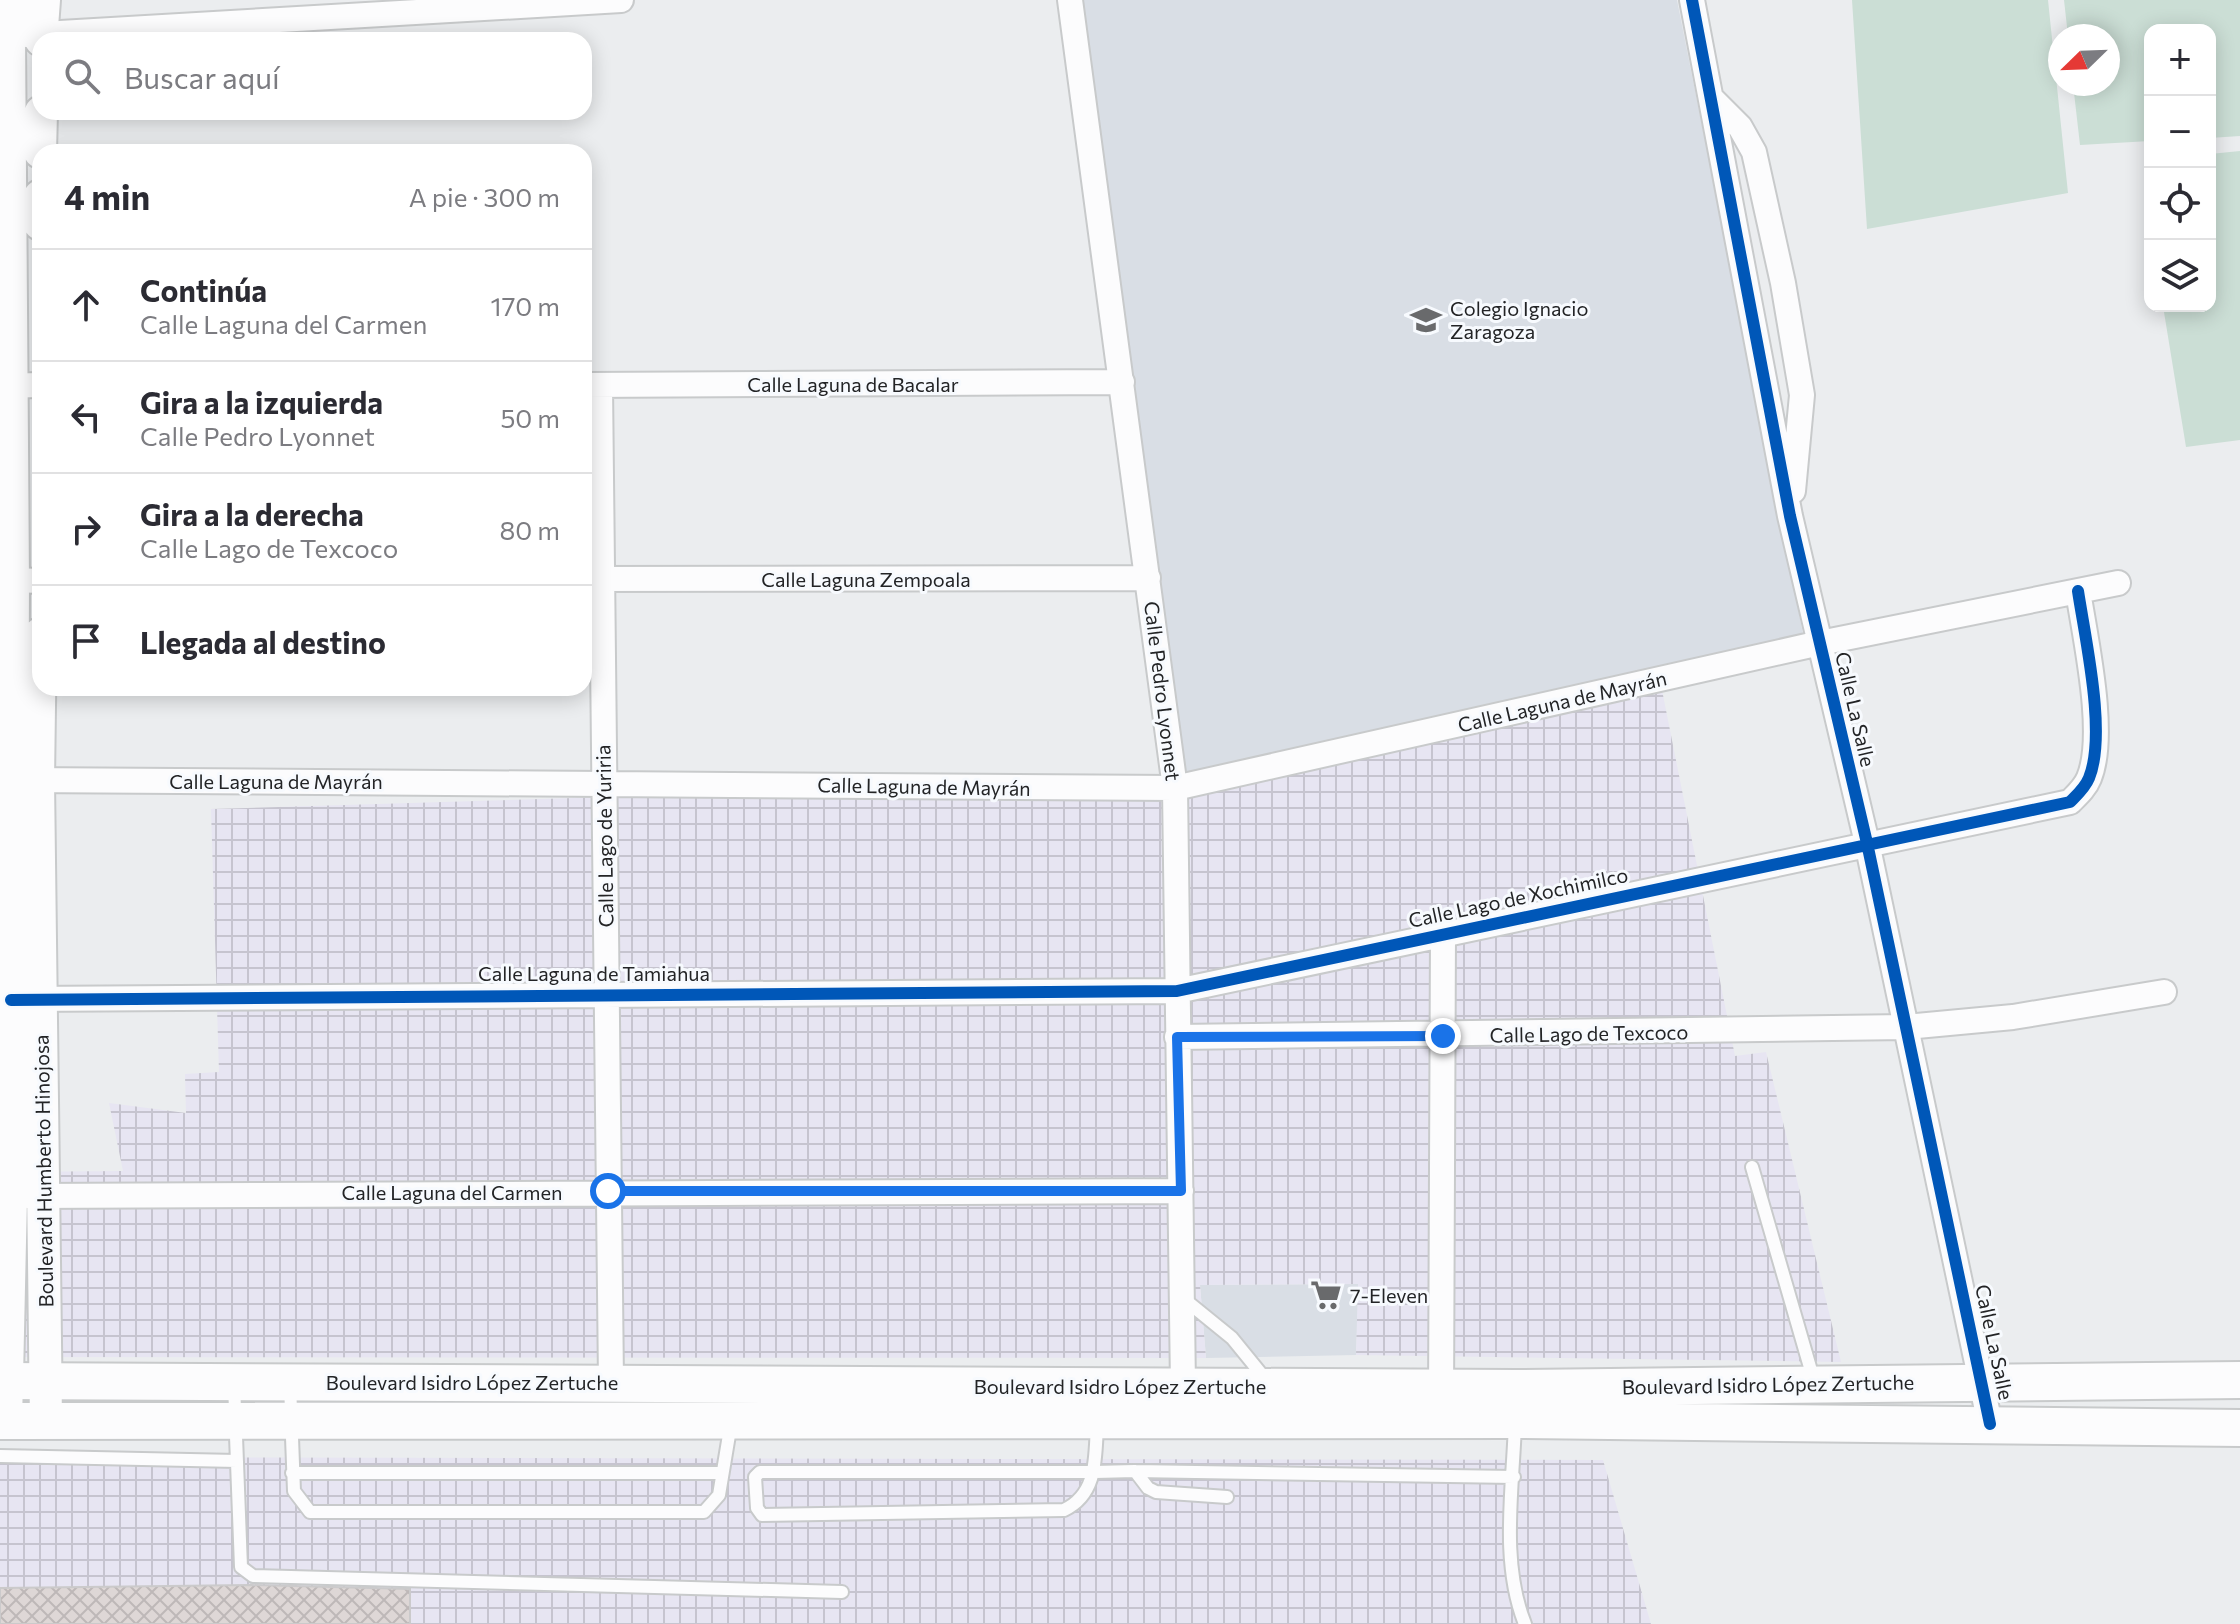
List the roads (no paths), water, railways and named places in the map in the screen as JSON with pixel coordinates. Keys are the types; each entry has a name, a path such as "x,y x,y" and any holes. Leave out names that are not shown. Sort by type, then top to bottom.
{"main road":[{"name":"Boulevard Isidro López Zertuche","path":"1515,1404 1815,1384 2240,1380"},
{"name":"Boulevard Isidro López Zertuche","path":"3,1381 611,1382 1020,1403 1515,1404 1990,1424 2240,1428"},
{"name":"Boulevard Isidro López Zertuche","path":"1097,1403 1183,1387 1272,1387 1441,1403"},
{"name":"Boulevard Isidro López Zertuche","path":"2,1433 46,1421 732,1420 1020,1403"}],"street":[{"name":"Boulevard Humberto Hinojosa","path":"2,1433 25,780 27,580 17,385 23,209 4,36 13,0"},
{"path":"41,32 44,0"},
{"path":"117,32 607,0"},
{"name":"Calle Pedro Lyonnet","path":"1070,0 1175,788 1183,1387"},
{"name":"Calle La Salle","path":"1692,0 1790,516 1867,843 1984,1382 1990,1424"},
{"path":"4,36 32,37"},
{"name":"Calle La Salle","path":"1711,98 1740,127 1754,152 1789,314 1802,395 1790,516"},
{"path":"40,144 41,120"},
{"name":"Calle Laguna de Bacalar","path":"592,386 1122,382"},
{"name":"Calle Lago de Yuriria","path":"592,386 594,579 603,783 611,1382"},
{"name":"Calle Laguna Zempoala","path":"594,579 1148,578"},
{"name":"Calle Laguna de Mayrán","path":"25,780 1175,788 1820,643 2118,583"},
{"name":"Calle Lago de Xochimilco","path":"1177,991 2070,802 2084,789 2093,763 2095,696 2078,591"},
{"name":"Boulevard Humberto Hinojosa","path":"25,780 34,696"},
{"path":"1441,1403 1443,934"},
{"name":"Calle Laguna de Tamiahua","path":"17,999 1177,991"},
{"name":"Calle Lago de Texcoco","path":"1177,1037 1443,1036 1906,1027 2013,1017 2164,992"},
{"name":"Boulevard Humberto Hinojosa","path":"17,999 44,1195 46,1421"},
{"name":"Calle Laguna del Carmen","path":"11,1196 608,1191 1181,1191"}],"lane":[{"path":"1752,1167 1815,1384"},
{"path":"1182,1297 1232,1338 1272,1387"},
{"path":"234,1381 241,1567 253,1576 842,1592"},
{"path":"290,1381 292,1473 297,1500 310,1512 704,1512 715,1504 732,1420"},
{"path":"1097,1403 1095,1472 1081,1500 1064,1510 762,1515 757,1508 755,1477 760,1472 1095,1472 1135,1471 1514,1477"},
{"path":"1515,1404 1514,1587 1525,1624"},
{"path":"2,1433 237,1461"},
{"path":"1135,1471 1148,1488 1156,1492 1227,1497"},
{"path":"292,1473 722,1473"}],"place":[{"name":"Colegio Ignacio Zaragoza","path":"1426,320"},
{"name":"7-Eleven","path":"1326,1295"}]}
